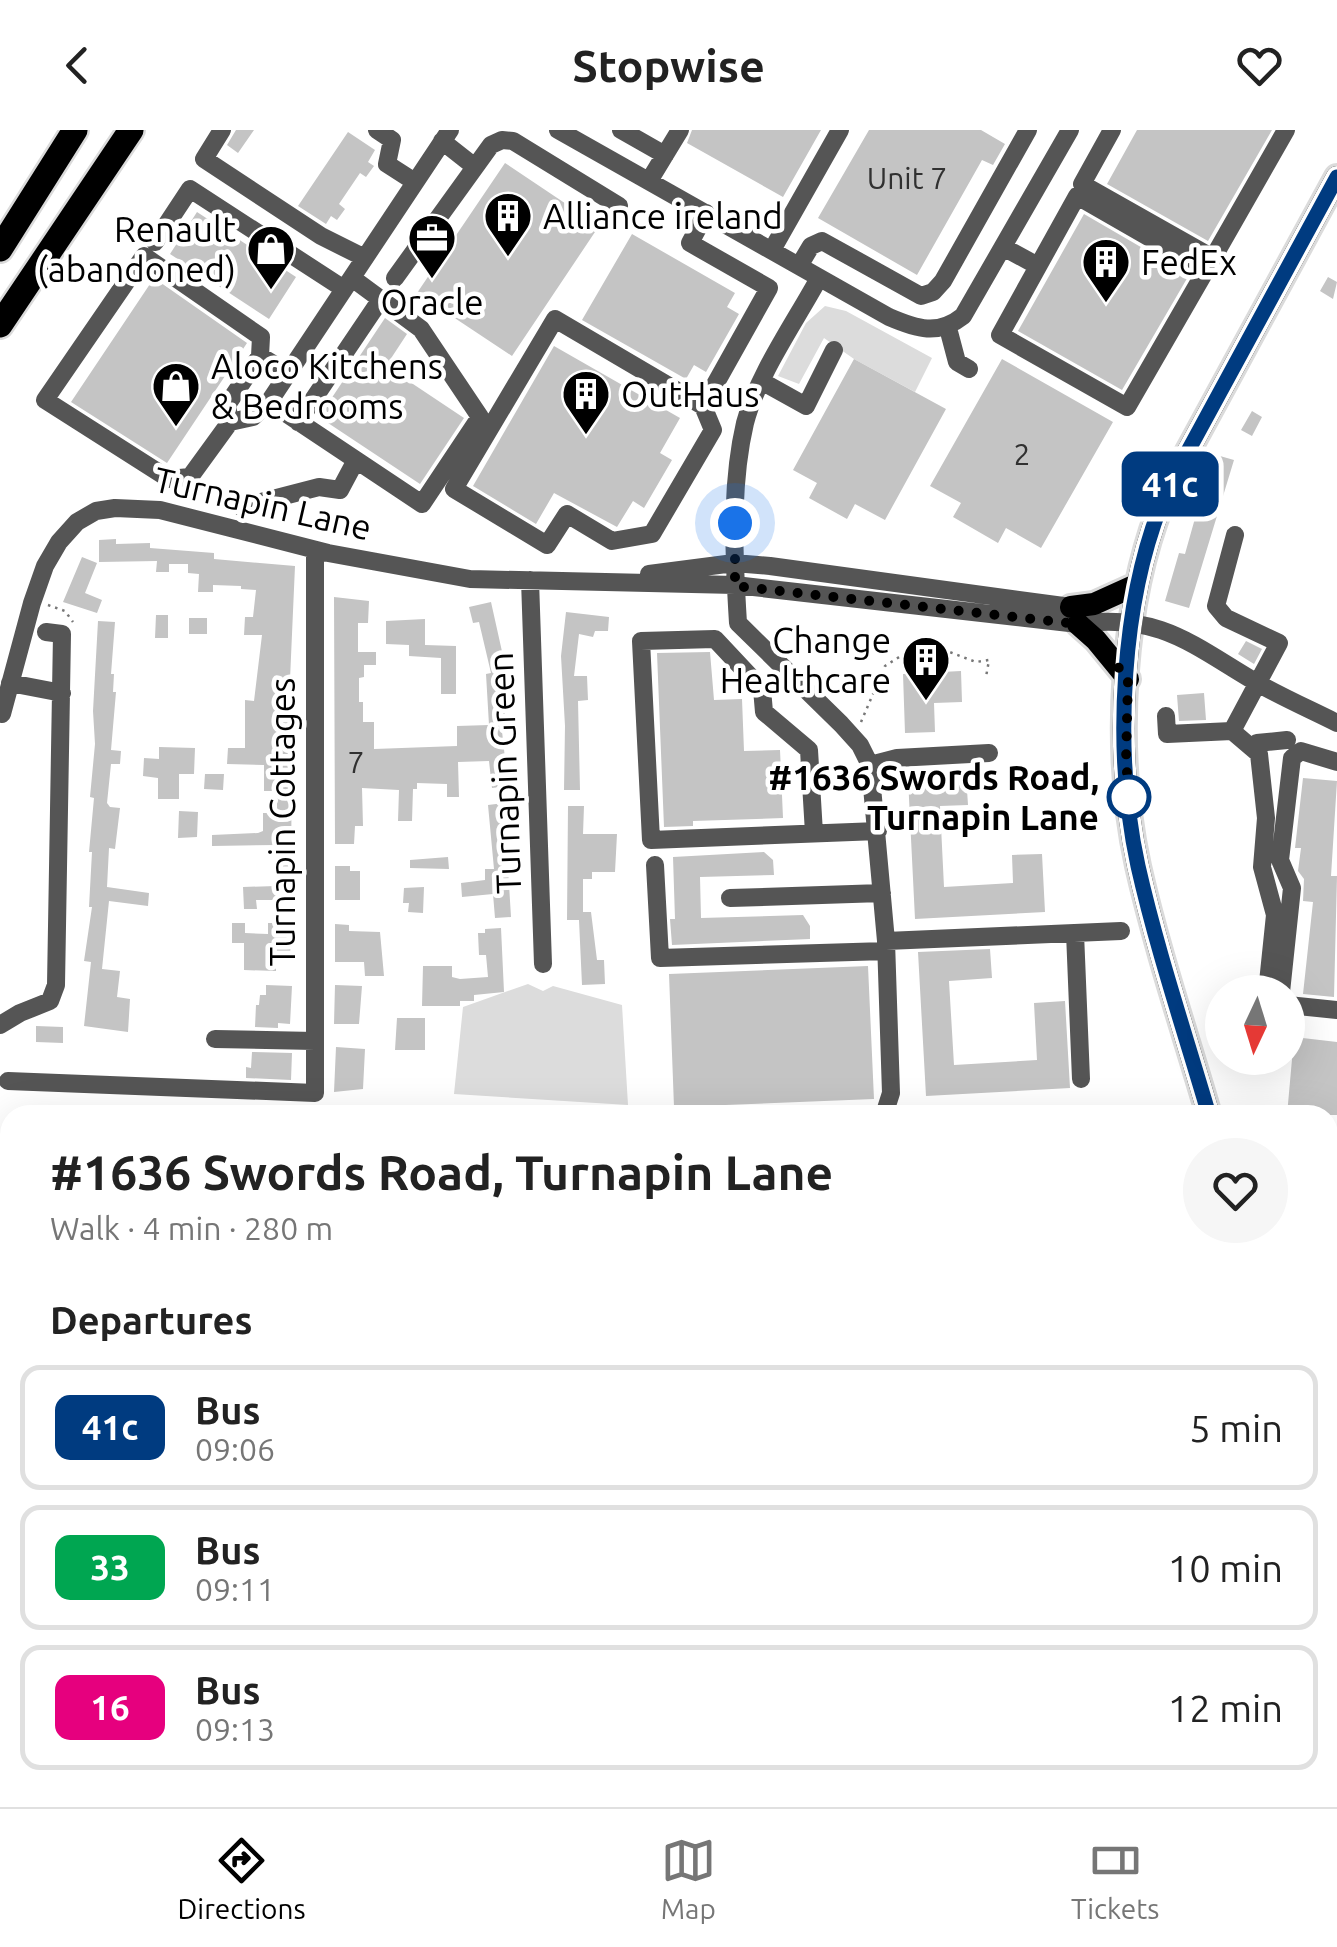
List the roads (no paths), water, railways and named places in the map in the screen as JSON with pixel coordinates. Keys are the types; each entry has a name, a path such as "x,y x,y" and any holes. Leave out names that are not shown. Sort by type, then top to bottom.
{"highway":[{"path":"0,249 75,130"},
{"path":"0,325 131,130"},
{"path":"0,227 34,178 54,160"},
{"path":"0,335 56,241"}],"main road":[{"path":"1206,1105 1138,864 1126,761 1136,585 1152,524 1169,486 1337,178"},
{"path":"1128,679 1096,640 1084,617 1094,604 1136,585"}],"street":[{"path":"222,130 204,159 321,236 407,261"},
{"path":"377,130 392,140 387,164 415,182"},
{"path":"558,130 912,327 948,328 963,316 1070,130"},
{"path":"621,130 665,155"},
{"path":"649,182 680,130"},
{"path":"772,250 840,130"},
{"path":"799,266 811,246 822,241 921,296 933,292 943,281 1028,130"},
{"path":"1112,130 1082,184 1214,258 1286,130"},
{"path":"230,422 227,405 260,356 261,337 144,256 45,400 169,479 190,477 230,422 254,417 269,402 447,133 475,167"},
{"path":"395,278 492,144 502,140 513,141 618,206"},
{"path":"155,242 190,189 381,299 422,329 480,416 422,504 269,402"},
{"path":"1077,196 1206,270 1127,407 1000,336 1038,266 1077,196"},
{"path":"703,406 770,288 690,243 706,213"},
{"path":"1003,247 1038,266"},
{"path":"819,278 762,382 746,422 734,564 738,624 851,735 870,765 886,946 887,1105"},
{"path":"298,422 381,299"},
{"path":"555,320 703,406 713,430 652,534 612,541 566,514 547,545 454,489 555,320"},
{"path":"948,328 958,362 969,369"},
{"path":"762,382 806,406 834,350"},
{"path":"260,356 288,374"},
{"path":"713,430 744,438"},
{"path":"241,507 320,487 340,490 356,460"},
{"name":"Turnapin Lane","path":"2,714 45,566 77,522 96,511 115,508 160,510 315,550 470,579 735,586 1084,617"},
{"path":"1232,730 1279,643 1226,618 1216,606 1236,535"},
{"name":"Turnapin Cottages","path":"8,1081 315,1093 315,550"},
{"name":"Turnapin Lane","path":"614,580 734,564 1131,624 1182,637 1259,684 1337,722"},
{"name":"Turnapin Green","path":"530,580 543,964"},
{"path":"0,1025 20,1012 50,1001 56,986 62,693 54,633"},
{"path":"814,833 810,750 764,712 762,689 714,640 641,641 651,840 814,833 878,830"},
{"path":"762,689 781,666"},
{"path":"10,684 62,693"},
{"path":"1166,716 1166,734 1232,730 1259,754 1266,818 1262,868 1275,915 1269,975"},
{"path":"1253,748 1257,743 1286,740"},
{"path":"1283,975 1292,888 1280,860 1292,758 1301,752 1337,762"},
{"path":"870,765 897,758 990,753"},
{"path":"655,864 660,958 1121,931"},
{"path":"730,898 882,893"},
{"path":"1074,933 1081,1079"},
{"path":"1305,1007 1337,1010"},
{"path":"215,1039 315,1042"}],"place":[{"name":"Alliance ireland","path":"508,258"},
{"name":"Oracle","path":"432,280"},
{"name":"Renault (abandoned)","path":"271,292"},
{"name":"FedEx","path":"1106,304"},
{"name":"Aloco Kitchens & Bedrooms","path":"176,428"},
{"name":"OutHaus","path":"586,436"},
{"name":"Change Healthcare","path":"926,702"},
{"name":"#1636 Swords Road, Turnapin Lane","path":"1129,797"}]}
